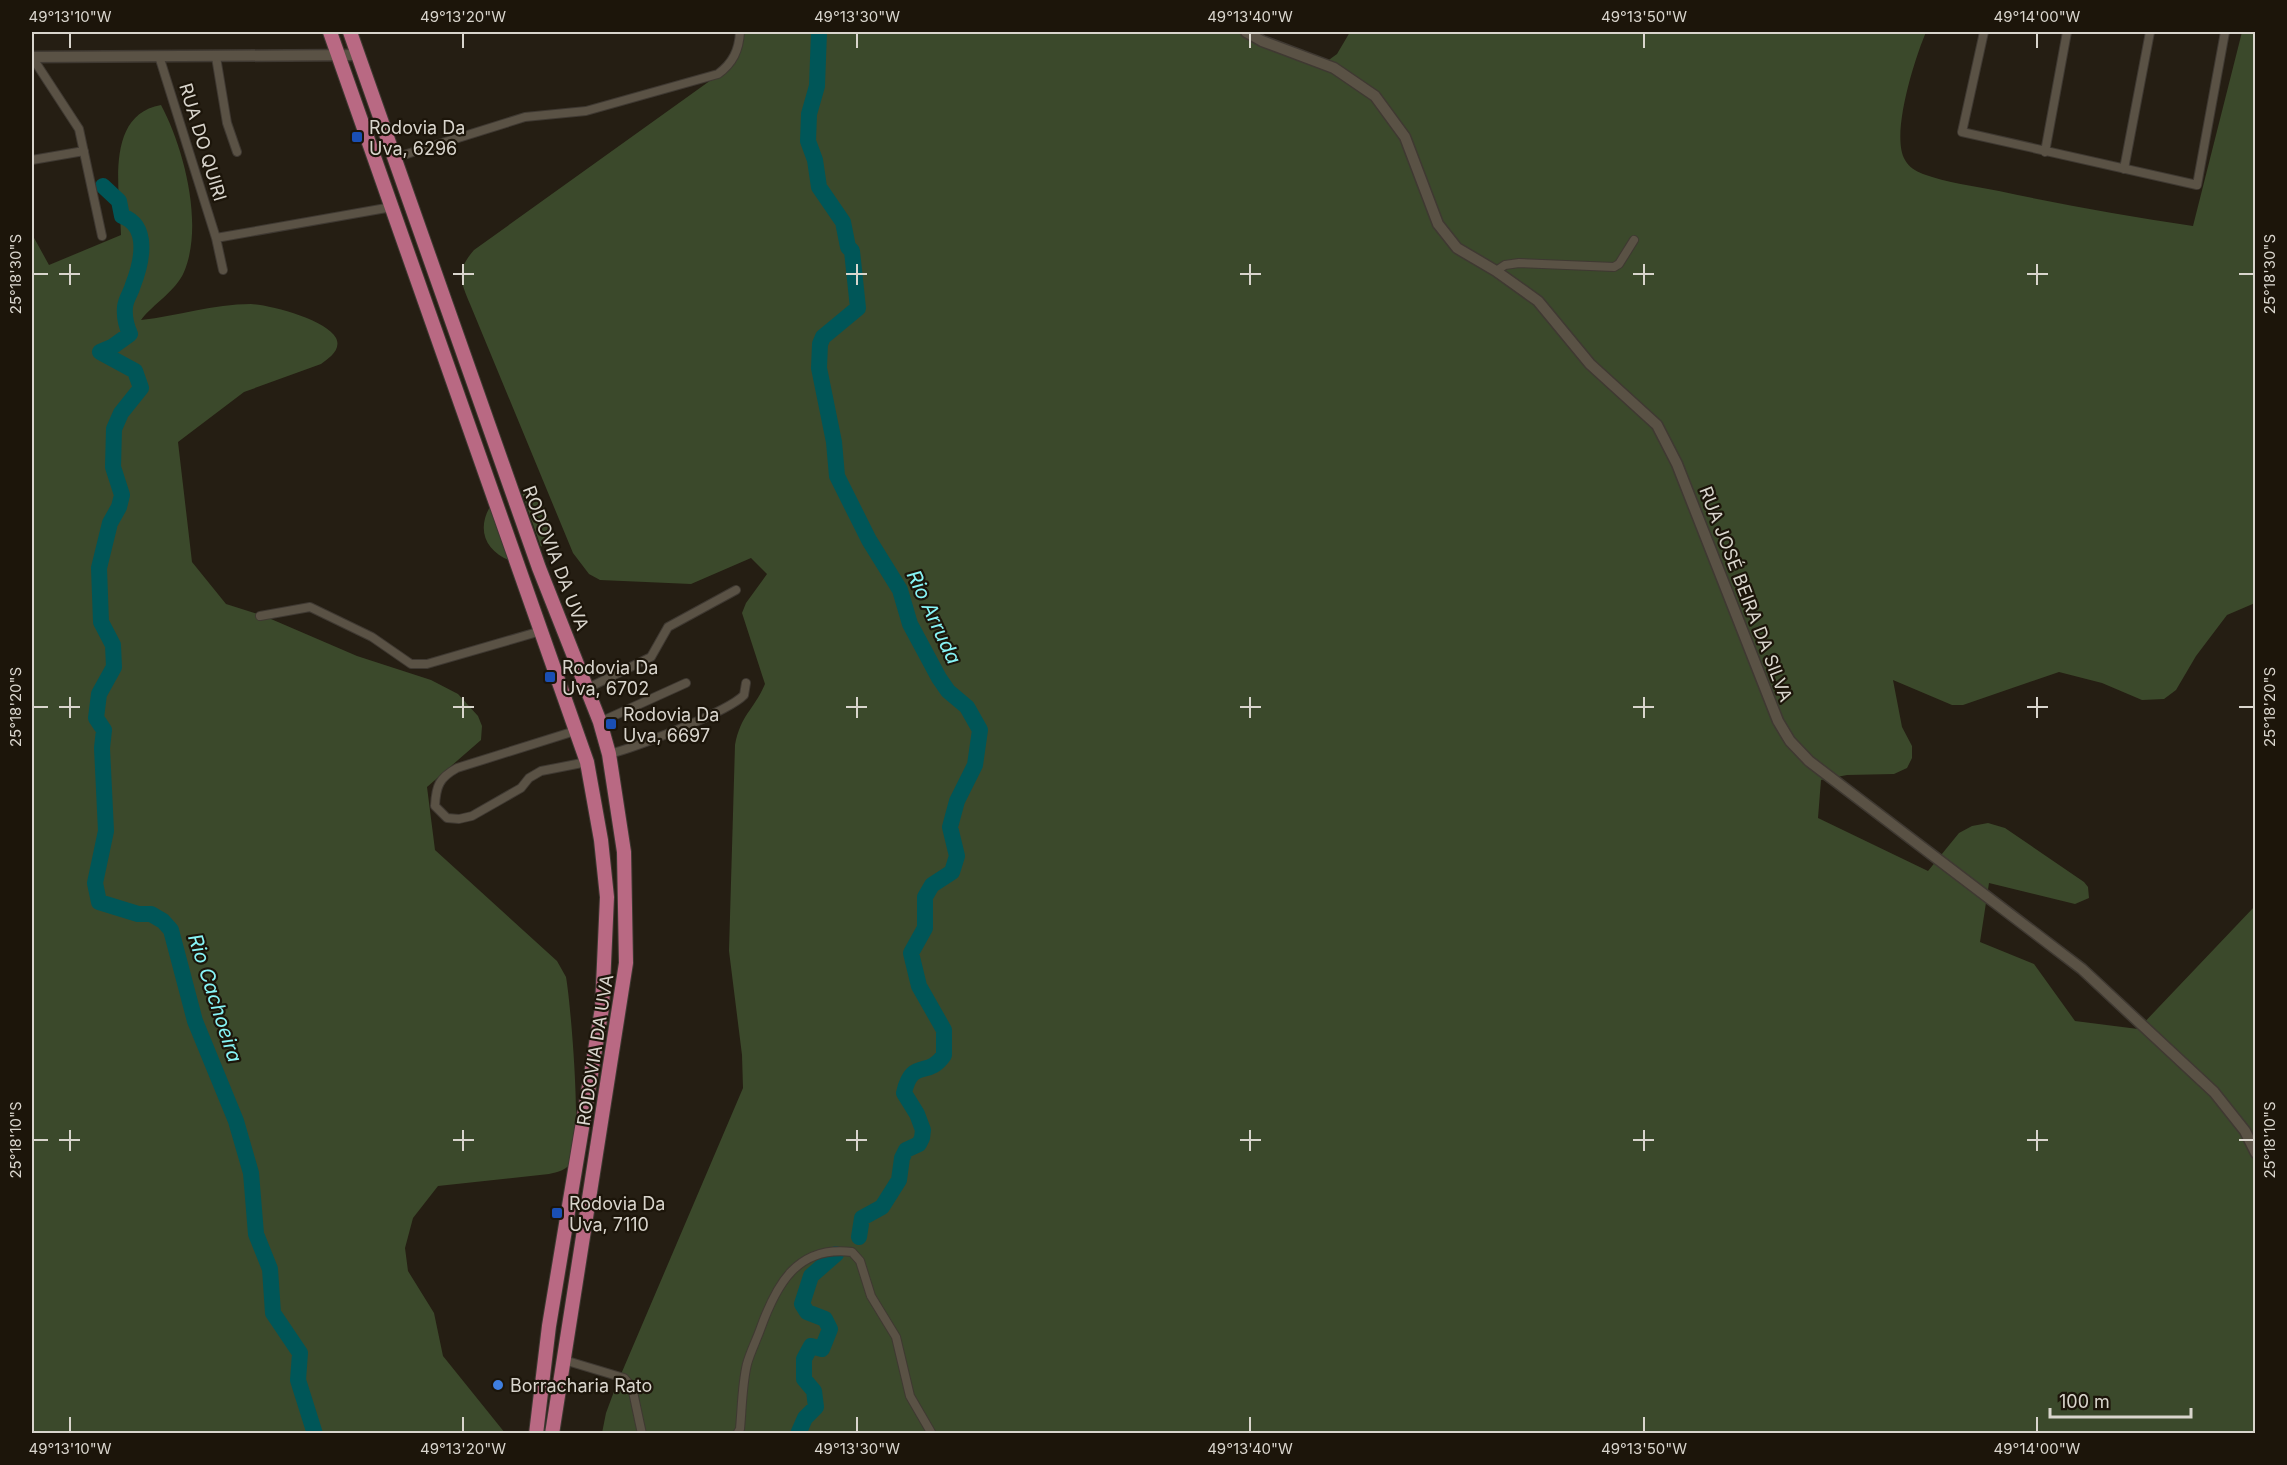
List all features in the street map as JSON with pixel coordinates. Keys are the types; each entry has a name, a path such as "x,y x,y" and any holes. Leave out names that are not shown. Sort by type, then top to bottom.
{"main road":[{"name":"RODOVIA DA UVA","path":"330,32 587,762 601,840 607,897 602,1008 549,1326 536,1434"},
{"name":"RODOVIA DA UVA","path":"350,32 539,568 600,722 609,754 624,852 626,963 552,1434"}],"street":[{"path":"394,159 525,117 586,111 718,74 728,67 737,52 740,32"},
{"name":"RUA JOSÉ BEIRA DA SILVA","path":"1246,32 1334,68 1375,96 1405,137 1438,224 1457,248 1496,271 1538,301 1590,364 1657,425 1677,464 1778,721 1790,741 1809,761 2082,969 2214,1092 2245,1131 2256,1153"},
{"path":"1984,32 1962,132 2197,185 2223,56 2225,32"},
{"path":"2045,152 2067,32"},
{"path":"2124,169 2150,32"},
{"name":"RUA DO QUIRI","path":"159,56 216,238 223,270"},
{"path":"32,57 357,56"},
{"path":"32,57 79,129 102,236"},
{"path":"216,57 227,123 237,152"},
{"path":"32,160 84,151"},
{"path":"216,238 392,207"},
{"path":"1496,271 1505,265 1519,263 1614,267 1619,264 1634,240"},
{"path":"588,688 651,657 668,627 736,590"},
{"path":"260,616 310,607 372,637 411,664 427,664 541,631"},
{"path":"600,722 686,683"},
{"path":"609,754 658,737 730,705 744,695 746,683"},
{"path":"575,731 451,772 439,780 436,787 435,806 447,818 459,819 472,816 521,788 529,778 541,771 587,762"},
{"path":"737,1434 740,1429 747,1365 770,1303 790,1270 803,1260 840,1251 852,1252 860,1261 872,1296 896,1337 910,1396 932,1434"},
{"path":"564,1360 624,1378 632,1387 642,1434"}],"green space":[{"path":"737,32 1240,32 1281,52 1326,62 1337,54 1350,32 1926,32 1906,96 1900,133 1905,160 1912,168 1932,177 1961,184 2193,226 2242,32 2255,32 2255,603 2227,615 2196,656 2176,690 2164,699 2142,700 2102,683 2059,672 1963,705 1952,705 1893,680 1902,727 1912,746 1912,758 1907,768 1894,774 1847,775 1821,780 1818,818 1928,871 1959,833 1972,826 1988,823 2005,828 2084,882 2088,887 2089,898 2075,904 1989,883 1980,942 2034,964 2075,1021 2138,1029 2255,906 2255,1433 602,1433 606,1413 616,1386 743,1088 742,1055 729,951 735,745 744,719 765,684 742,613 746,603 767,574 751,558 691,584 600,580 589,574 573,553 467,296 461,276 464,264 474,250 725,70 734,59"},
{"path":"161,105 184,164 192,210 192,232 190,253 180,279 141,320 223,306 260,305 284,310 322,325 331,331 337,342 336,350 321,364 244,392 178,442 192,562 226,604 264,616 357,656 431,680 458,694 478,716 482,726 481,740 427,787 435,850 557,961 566,977 576,1101 575,1148 572,1161 568,1167 549,1174 438,1186 413,1218 405,1248 408,1271 434,1313 443,1356 505,1433 32,1433 32,218 33,236 49,265 121,235 118,178 123,139 131,123 143,112"},
{"path":"521,490 538,499 547,513 548,529 541,547"},
{"path":"491,505 511,561 495,551 486,538 484,522"}],"waterway":[{"name":"Rio Arruda","path":"819,32 817,86 809,114 808,141 815,160 819,187 843,222 848,247 852,251 858,308 823,337 820,344 819,368 834,442 837,476 869,540 900,590 910,624 939,678 948,691 967,707 980,730 975,765 957,801 950,827 957,856 952,872 932,885 925,897 925,928 911,953 919,986 944,1030 944,1055 932,1066 916,1071 907,1082 904,1093 917,1114 923,1130 922,1138 919,1144 906,1150 902,1158 899,1180 882,1207 862,1218 859,1237"},
{"name":"Rio Cachoeira","path":"103,186 119,201 122,216 137,228 140,236 141,256 125,307 130,334 112,347 100,352 135,371 141,388 121,413 114,429 113,467 122,495 119,507 110,523 99,568 101,622 113,645 114,667 99,694 96,718 104,730 102,748 106,831 95,883 99,902 138,914 151,914 163,921 171,930 195,1021 236,1121 251,1173 256,1234 270,1269 273,1313 300,1353 298,1380 315,1434"},
{"name":"Rio Arruda","path":"798,1434 805,1418 816,1407 814,1391 804,1379 804,1359 811,1346 822,1349 830,1329 825,1319 807,1312 802,1304 811,1276 836,1254"}],"place":[{"name":"Rodovia Da Uva, 6296","path":"357,137"},
{"name":"Rodovia Da Uva, 6702","path":"550,677"},
{"name":"Rodovia Da Uva, 6697","path":"611,724"},
{"name":"Rodovia Da Uva, 7110","path":"557,1213"},
{"name":"Borracharia Rato","path":"498,1385"}]}
